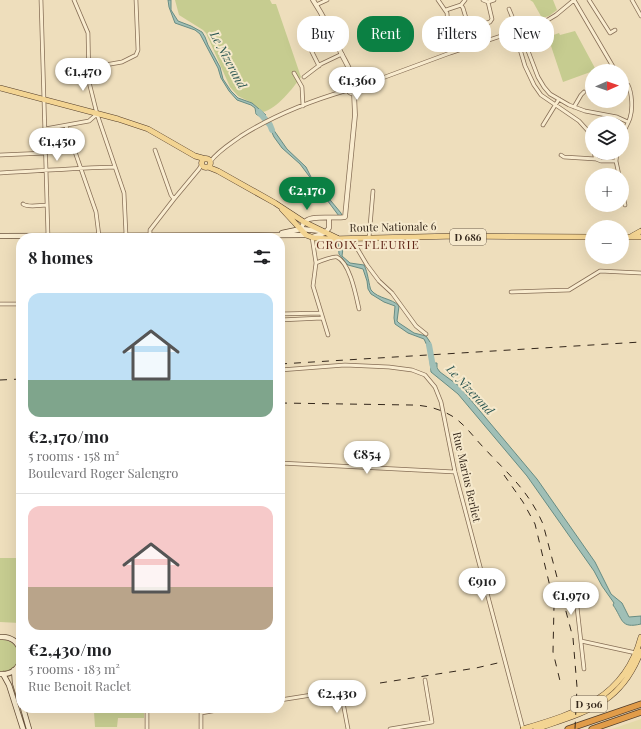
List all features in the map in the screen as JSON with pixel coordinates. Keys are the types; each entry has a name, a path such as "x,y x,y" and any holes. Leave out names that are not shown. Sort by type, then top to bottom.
{"highway":[{"path":"568,729 641,704"},
{"path":"592,729 641,712"}],"main road":[{"path":"0,88 118,119 148,129 195,156 205,164 275,203 306,235"},
{"path":"282,209 323,232"},
{"name":"Route Nationale 6","path":"280,233 301,229 323,232 338,238"},
{"path":"632,236 641,231"},
{"name":"Route Nationale 6","path":"285,235 306,235 330,239 457,236 585,237"},
{"name":"D 686","path":"0,236 16,236"},
{"path":"629,236 641,237"},
{"path":"1,636 14,641 16,644"},
{"name":"D 306","path":"536,729 582,713 607,699 629,675 639,652 641,640"},
{"name":"D 306","path":"523,729 575,712 602,697 625,674 639,652"},
{"path":"16,686 14,670 2,674 9,685 16,707"},
{"path":"18,713 23,729"},
{"path":"24,713 29,729"}],"street":[{"path":"41,0 47,205 51,233"},
{"path":"74,0 88,33 88,82 97,114 124,193 126,233"},
{"path":"88,68 122,62 136,55 138,50 136,0"},
{"path":"313,0 335,39 351,73 353,82 358,87"},
{"path":"316,5 328,0"},
{"path":"438,0 446,10 449,24 450,53"},
{"path":"446,10 461,5 465,0"},
{"path":"483,0 488,2 494,0"},
{"path":"554,16 574,0 611,64"},
{"path":"589,0 610,33 615,30"},
{"path":"632,0 641,16"},
{"path":"461,5 468,28 490,22 492,19 488,2"},
{"path":"509,9 512,16"},
{"path":"354,93 358,91 358,87 450,53 499,37"},
{"path":"312,52 319,66"},
{"path":"522,52 525,66 534,85 541,95 579,121 585,128"},
{"path":"528,52 538,76 550,94 574,107 585,111 617,116"},
{"path":"304,77 319,66 342,54"},
{"path":"294,73 302,87 303,106"},
{"path":"348,90 348,85 353,82"},
{"path":"629,88 631,112 629,120"},
{"path":"348,90 351,93 354,93"},
{"path":"150,233 150,230 174,199 205,164 225,147 271,119 348,90"},
{"path":"574,107 580,95 584,92"},
{"path":"301,229 304,222 310,218 336,219 345,217 355,115 354,93"},
{"path":"543,125 559,99"},
{"path":"45,129 89,121 97,114"},
{"path":"66,126 96,212 99,233"},
{"path":"155,150 170,195 174,199"},
{"path":"0,155 46,153"},
{"path":"561,155 564,158 585,159"},
{"path":"598,160 616,161 618,168"},
{"path":"0,173 115,167"},
{"path":"369,238 373,191"},
{"path":"23,204 29,207 33,205 47,205"},
{"path":"328,335 313,286 316,263 312,237 329,228 329,218"},
{"path":"351,238 367,265 379,281 392,293 416,326 426,334"},
{"path":"316,263 338,257 347,267 359,309"},
{"path":"510,292 569,290 600,271 641,273"},
{"path":"0,304 16,304"},
{"path":"285,314 321,313"},
{"path":"285,320 322,318"},
{"name":"Rue Marius Berliet","path":"285,370 353,366 389,367 412,370 425,375 435,387 441,402 455,472 523,729"},
{"path":"285,463 455,472"},
{"path":"575,589 584,669"},
{"path":"581,641 639,652"},
{"path":"390,729 432,722 425,680"},
{"path":"285,699 337,691 341,692 348,729"},
{"path":"147,713 147,729"},
{"path":"201,713 201,729"}],"shaded area":[{"path":"641,719 641,729 612,729"}],"green space":[{"path":"175,0 270,0 272,4 276,4 301,77 279,103 263,112 252,103 238,96 230,87 206,33 179,15"},
{"path":"530,0 553,0 557,10 549,16 541,16 533,2"},
{"path":"575,31 593,64 585,64 585,74 563,82 553,52 554,35 559,33 560,35"},
{"path":"0,558 16,558 16,623 0,622"},
{"path":"0,640 8,641 16,647 16,665 8,671 0,672"},
{"path":"94,713 144,713 144,718 118,718 117,727 95,727"}],"water":[{"path":"168,0 171,0 171,10 178,21 202,32 220,67 223,79 231,91 238,98 252,103 266,115 262,118 256,114 255,108 237,100 229,91 221,78 218,68 200,34 195,30 175,23 169,7"},
{"path":"271,123 273,129 287,149 306,167 311,177 342,216 339,216 300,164 282,148 274,137 268,124"},
{"path":"338,240 344,240 342,256 350,263 364,265 371,290 377,295 393,301 399,306 397,321 414,333 426,336 430,342 432,352 430,352 424,339 408,333 395,324 395,306 384,302 371,294 368,289 363,269 348,265 339,254"},
{"path":"430,361 437,363 437,368 440,372 459,386 537,479 595,562 611,594 622,603 629,617 641,616 641,624 629,625 623,622 613,605 614,603 594,571 527,476 458,394 431,372"}],"waterway":[{"name":"Le Nizerand","path":"259,112 270,125 272,130"},
{"name":"Le Nizerand","path":"429,345 434,369"}],"railway":[{"path":"285,364 641,342"},
{"path":"0,380 16,379"},
{"path":"285,403 417,405 438,409 462,423 510,475 531,502 543,524 573,638 577,687 575,729"},
{"path":"504,475 523,502 535,524 553,599 553,652 561,685"},
{"path":"380,683 476,668 502,662"}],"district":[{"name":"CROIX-FLEURIE","path":"368,245"}]}
